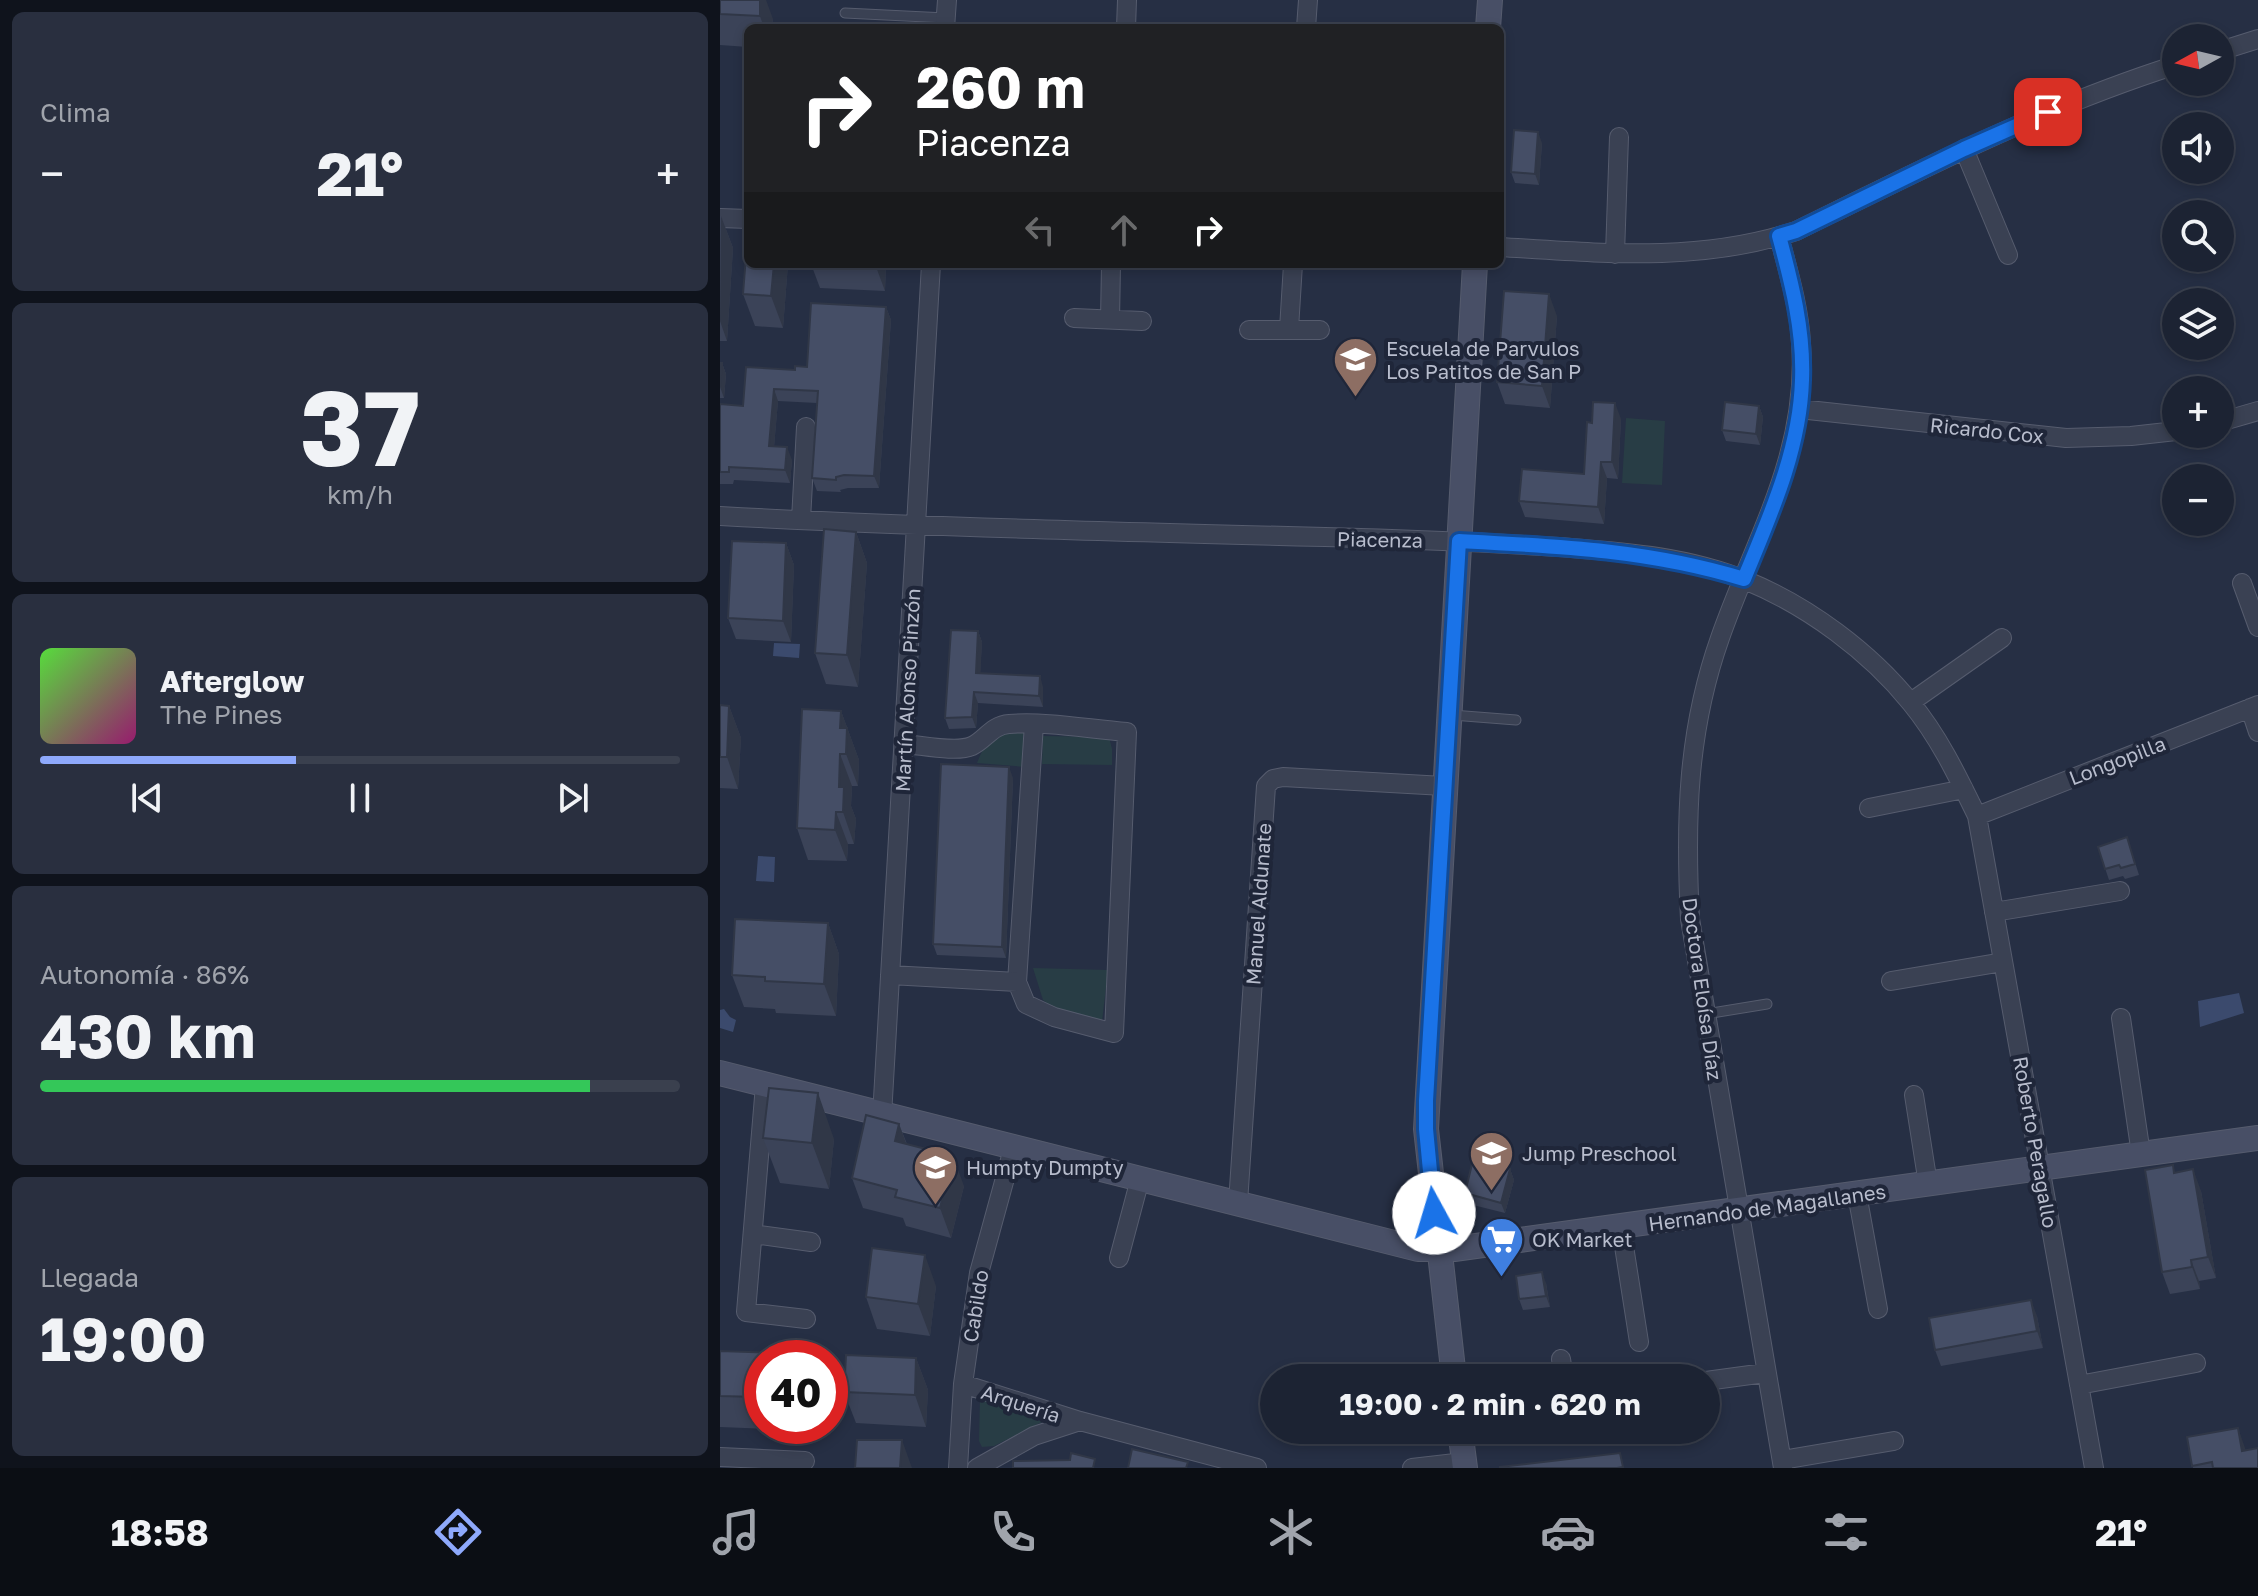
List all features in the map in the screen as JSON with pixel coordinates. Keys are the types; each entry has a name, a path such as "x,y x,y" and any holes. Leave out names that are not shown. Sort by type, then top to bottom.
{"main road":[{"path":"1488,24 1490,0"},
{"path":"1452,1364 1426,1129 1475,268"},
{"name":"Hernando de Magallanes","path":"720,1073 1406,1247 1438,1249 1621,1227 2258,1138"},
{"path":"1462,1444 1465,1465"}],"street":[{"path":"1126,24 1127,0"},
{"path":"1306,24 1308,0"},
{"path":"2234,47 2258,39"},
{"path":"1504,247 1615,254 1694,251 1779,236 1796,231 1964,149 2104,88 2162,69"},
{"path":"1615,254 1619,137"},
{"path":"1964,149 2008,255"},
{"path":"720,218 744,219"},
{"name":"Doctora Eloísa Díaz","path":"1779,236 1797,303 1802,381 1799,409 1779,493 1720,638 1704,696 1688,786 1686,842 1690,919 1782,1464"},
{"name":"Martín Alonso Pinzón","path":"882,1116 931,268"},
{"path":"1110,320 1111,268"},
{"path":"1289,329 1293,268"},
{"path":"1074,318 1142,321"},
{"path":"1249,330 1320,330"},
{"name":"Ricardo Cox","path":"1799,409 2066,438 2162,433"},
{"path":"2234,418 2258,411"},
{"path":"801,520 806,427"},
{"name":"Piacenza","path":"720,516 916,527 1459,541 1655,556 1704,567 1744,579 1834,630 1876,666 1911,702 1939,743 1977,816"},
{"path":"2242,583 2258,627"},
{"path":"1911,702 2002,638"},
{"path":"2254,707 2258,732"},
{"name":"Longopilla","path":"1977,816 2254,707"},
{"path":"904,744 971,747 1005,724 1034,724 1127,732 1114,1033 1054,1017 1026,1004 1017,982 1034,724"},
{"name":"Manuel Aldunate","path":"1238,1203 1266,786 1273,779 1283,777 1444,786"},
{"path":"1869,808 1964,789"},
{"name":"Roberto Peragallo","path":"1977,816 2094,1468"},
{"path":"1994,912 2120,891"},
{"path":"1891,981 2003,962"},
{"path":"890,975 1017,982"},
{"path":"2121,1018 2141,1154"},
{"path":"765,1085 746,1312 806,1319"},
{"path":"1914,1095 1928,1184"},
{"name":"Cabildo","path":"958,1468 963,1384 979,1273 1013,1149"},
{"path":"1119,1258 1140,1179"},
{"path":"1857,1194 1878,1309"},
{"path":"1621,1227 1639,1342"},
{"path":"753,1234 811,1242"},
{"path":"1561,1359 1562,1364"},
{"path":"2079,1385 2196,1363"},
{"path":"1720,1379 1765,1373"},
{"name":"Arquería","path":"963,1384 1236,1466 1257,1468"},
{"name":"Arquería","path":"977,1468 1034,1436 1080,1421"},
{"path":"1782,1464 1894,1441"},
{"path":"720,1457 805,1461"},
{"path":"1412,1468 1465,1465"}],"lane":[{"path":"845,13 946,15"},
{"path":"1448,715 1516,720"},
{"path":"1706,1014 1767,1004"}],"shaded area":[{"path":"1626,418 1665,421 1662,485 1622,483"},
{"path":"1028,732 1026,767 977,763 986,745 995,736"},
{"path":"1043,736 1109,737 1112,765 1042,764"},
{"path":"1033,968 1108,970 1102,1022 1058,1012 1043,1000"},
{"path":"980,1398 1046,1420 994,1446 982,1447 979,1441"}],"water":[{"path":"774,643 800,644 799,658 773,656"},
{"path":"758,856 775,857 774,882 756,881"},
{"path":"2239,993 2244,1013 2200,1027 2198,1001"},
{"path":"724,1009 736,1020 733,1032 720,1028 720,1010"}],"building":[{"path":"720,0 760,0 760,16 720,14"},
{"path":"1514,130 1538,132 1535,174 1511,172"},
{"path":"745,268 774,268 771,296 743,294"},
{"path":"1504,291 1549,294 1542,386 1497,382"},
{"path":"811,303 886,307 874,476 844,475 836,477 836,480 812,478 818,391 774,389 769,446 787,447 785,470 729,467 729,472 720,472 720,404 743,406 746,367 795,370 795,366 807,367"},
{"path":"1593,402 1615,403 1612,462 1601,462 1598,507 1519,501 1522,469 1584,474 1587,422 1592,423"},
{"path":"1725,402 1759,406 1756,434 1722,430"},
{"path":"824,529 856,532 847,655 815,653"},
{"path":"732,541 786,543 783,621 728,618"},
{"path":"951,630 978,631 976,673 1040,676 1039,696 974,692 972,717 945,718"},
{"path":"720,705 729,706 727,757 720,757"},
{"path":"802,709 841,711 840,728 847,728 846,754 840,754 839,787 844,787 843,812 836,812 835,830 797,828"},
{"path":"941,764 1009,767 1002,947 933,944"},
{"path":"2127,837 2135,864 2105,869 2098,847"},
{"path":"735,919 828,923 824,984 765,981 765,977 732,975"},
{"path":"769,1088 818,1093 812,1143 763,1138"},
{"path":"866,1115 899,1124 895,1141 953,1156 940,1208 895,1197 897,1190 852,1178"},
{"name":"Jump Preschool","path":"1473,1160 1510,1169 1501,1203 1465,1193"},
{"path":"2173,1165 2174,1173 2193,1169 2208,1257 2191,1260 2192,1267 2162,1272 2145,1170"},
{"path":"872,1248 925,1255 918,1304 866,1297"},
{"path":"1542,1272 1546,1296 1519,1299 1516,1276"},
{"path":"2031,1300 2037,1331 1935,1350 1929,1318"},
{"path":"720,1351 744,1352 744,1397 720,1396"},
{"path":"848,1355 916,1358 915,1395 848,1392"},
{"path":"2238,1428 2242,1451 2258,1448 2258,1468 2213,1468 2212,1462 2192,1466 2187,1437"},
{"path":"857,1440 902,1440 900,1468 855,1468"},
{"path":"1132,1449 1188,1462 1186,1468 1128,1468"},
{"path":"1071,1453 1095,1459 1093,1468 1013,1468 1013,1461 1070,1460"},
{"path":"1620,1453 1623,1467 1617,1468 1500,1468 1500,1467"}],"place":[{"name":"Escuela de Parvulos Los Patitos de San P","path":"1355,398"},
{"name":"Jump Preschool","path":"1491,1192"},
{"name":"Humpty Dumpty","path":"935,1206"},
{"name":"OK Market","path":"1501,1278"}],"route":[{"path":"1434,1213 1426,1101 1459,541 1655,556 1744,579 1779,493 1795,435 1802,381 1797,303 1779,236 1796,231 1964,149 2048,112"}]}
